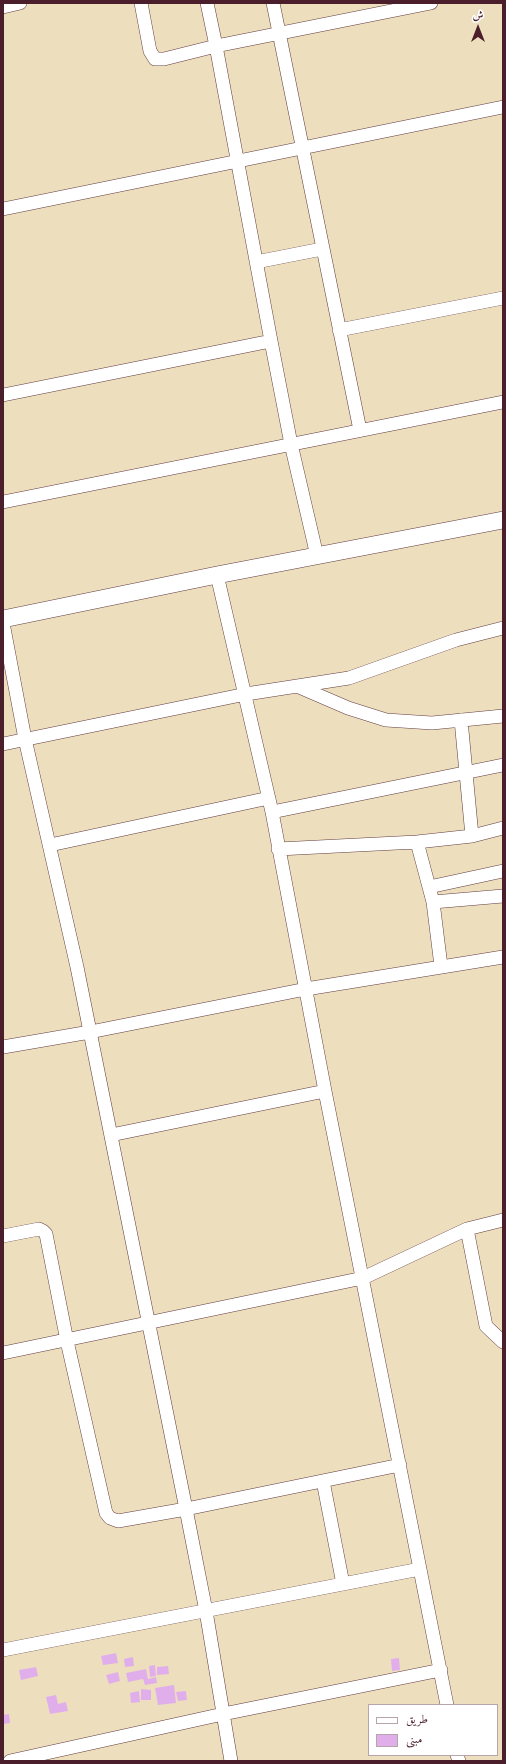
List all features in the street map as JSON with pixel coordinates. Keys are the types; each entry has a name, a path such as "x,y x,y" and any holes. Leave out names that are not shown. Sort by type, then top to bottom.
{"street":[{"path":"3,7 20,3"},
{"path":"140,3 150,51 155,59 164,59 216,46 424,4"},
{"path":"207,3 291,444 317,556"},
{"path":"273,3 278,34 360,430"},
{"path":"3,207 503,107"},
{"path":"256,262 322,249"},
{"path":"339,330 503,298"},
{"path":"3,395 271,341"},
{"path":"3,502 503,402"},
{"path":"3,619 217,575 503,520"},
{"path":"217,575 246,694 272,812 325,1091 448,1704"},
{"path":"3,623 25,739 50,845 90,1032 149,1323 206,1611 231,1761"},
{"path":"3,744 246,694 349,678 456,640 503,628"},
{"path":"297,686 348,708 386,720 432,723 503,716"},
{"path":"461,720 472,836"},
{"path":"272,812 503,765"},
{"path":"50,845 269,798"},
{"path":"278,849 417,842 472,836 503,828"},
{"path":"417,842 433,902 441,966"},
{"path":"429,887 503,871"},
{"path":"433,902 503,896"},
{"path":"3,1048 306,989 503,957"},
{"path":"111,1136 325,1091"},
{"path":"3,1353 67,1341 363,1278 467,1228 503,1220"},
{"path":"467,1228 486,1326 503,1342"},
{"path":"3,1236 39,1229 46,1234 67,1341 106,1513 110,1518 118,1521 186,1509 400,1465"},
{"path":"323,1481 343,1584"},
{"path":"3,1650 420,1569"},
{"path":"10,1761 223,1714 440,1670"}],"building":[{"path":"116,1653 118,1663 103,1665 101,1656"},
{"path":"133,1657 134,1666 125,1667 124,1659"},
{"path":"399,1658 400,1670 392,1671 391,1659"},
{"path":"155,1665 156,1676 150,1677 149,1666"},
{"path":"168,1666 169,1674 157,1675 157,1667"},
{"path":"36,1667 38,1676 21,1680 19,1670"},
{"path":"146,1669 148,1679 156,1677 157,1683 145,1685 143,1679 128,1682 126,1673"},
{"path":"118,1672 120,1681 109,1684 106,1675"},
{"path":"174,1685 176,1703 158,1705 155,1688"},
{"path":"141,1689 151,1690 151,1700 141,1700"},
{"path":"139,1691 140,1702 131,1703 130,1693"},
{"path":"186,1691 187,1700 178,1701 176,1692"},
{"path":"56,1695 58,1704 66,1702 68,1711 50,1714 46,1697"},
{"path":"9,1714 10,1723 3,1724 3,1715"}]}
